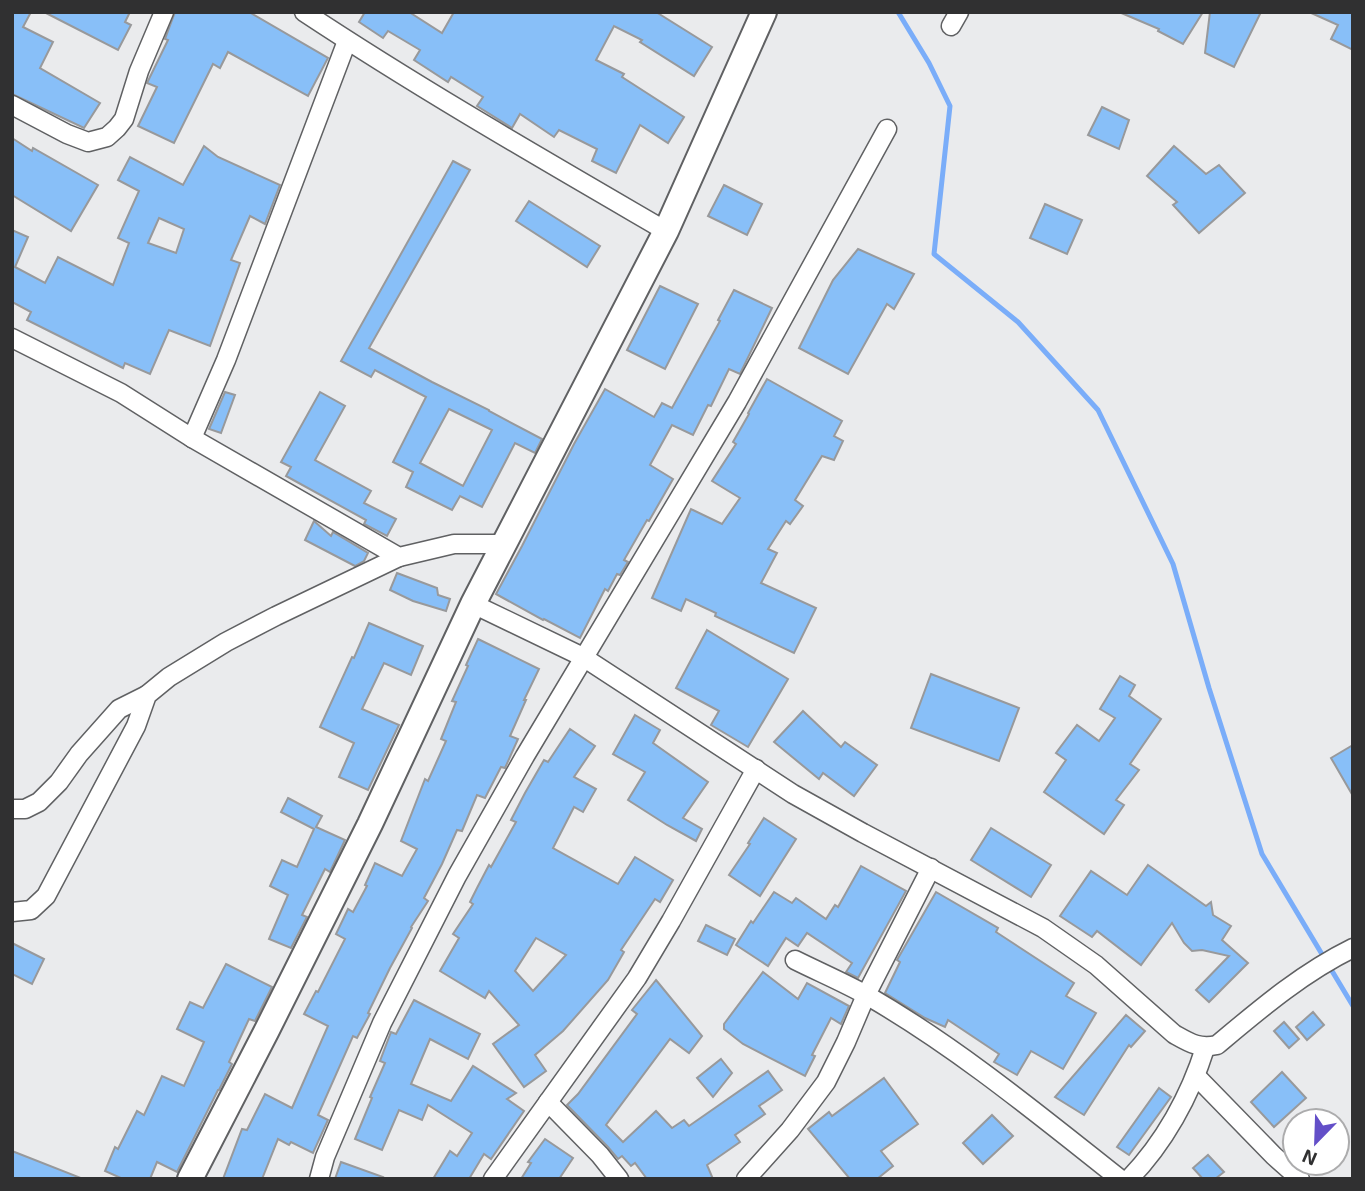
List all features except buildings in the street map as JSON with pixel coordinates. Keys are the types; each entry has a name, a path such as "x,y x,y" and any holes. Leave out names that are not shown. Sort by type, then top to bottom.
{"street":[{"path":"12,106 88,142 107,137 124,118 139,71 164,12"},
{"path":"304,12 347,41 666,231"},
{"path":"190,1179 370,824 473,604 666,231 764,12"},
{"path":"192,438 226,360 347,41"},
{"path":"319,1179 325,1157 382,1023 484,828 583,657 737,402 887,129"},
{"path":"12,338 121,393 192,438 398,557"},
{"path":"12,809 25,808 39,802 59,782 79,754 119,709 147,695 169,677 226,642 398,557 454,544 504,544"},
{"path":"473,604 583,657 793,793 1043,928 1096,965 1174,1034 1189,1043 1205,1048 1217,1045 1281,992 1322,964 1347,951"},
{"path":"12,912 31,910 46,896 136,726 147,695"},
{"path":"493,1179 637,978 755,769"},
{"path":"746,1179 790,1130 826,1082 866,995 931,868"},
{"path":"795,960 866,995 969,1063 1025,1103 1120,1179"},
{"path":"1129,1179 1161,1141 1196,1076 1205,1048"},
{"path":"1196,1076 1300,1179"},
{"path":"548,1102 600,1155 619,1179"}],"waterway":[{"path":"898,12 929,63 950,106 934,254 1018,322 1098,410 1173,564 1262,854 1353,1006"}]}
